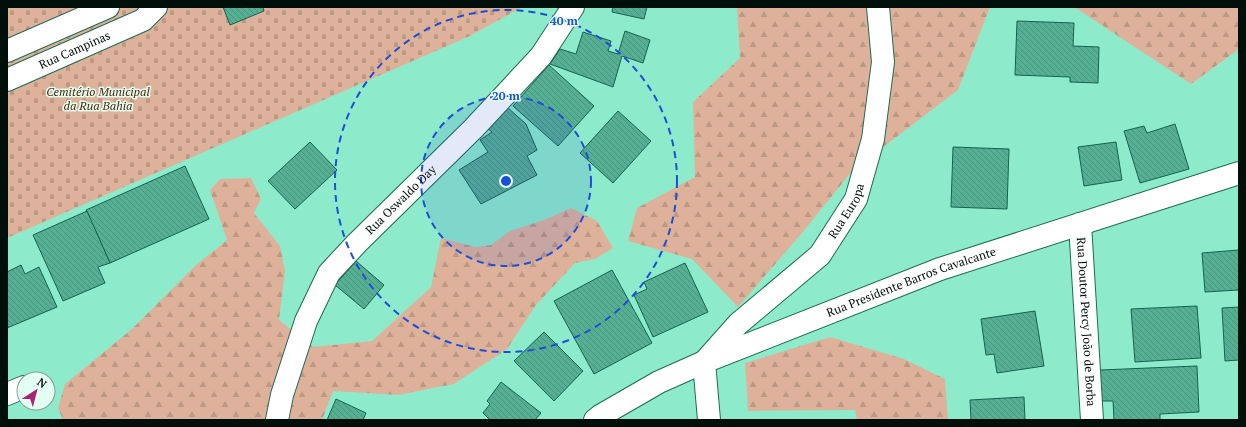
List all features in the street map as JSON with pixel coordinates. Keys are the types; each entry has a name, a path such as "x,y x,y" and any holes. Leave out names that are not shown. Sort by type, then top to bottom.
{"street":[{"path":"7,51 108,7"},
{"name":"Rua Oswaldo Day","path":"277,420 282,394 306,321 330,273 367,233 474,128 536,62 549,45 572,7"},
{"name":"Rua Europa","path":"704,362 738,324 820,255 856,199 873,139 883,62 878,7"},
{"name":"Rua Campinas","path":"7,80 146,11"},
{"name":"Rua Presidente Barros Cavalcante","path":"596,420 600,416 660,382 704,362 940,270 1239,173"},
{"name":"Rua Doutor Percy João de Borba","path":"1080,224 1092,420"},
{"path":"704,362 709,420"}],"green space":[{"name":"Cemitério Municipal da Rua Bahia","path":"7,7 522,7 470,36 7,238"},
{"path":"737,7 990,7 958,90 853,170 802,233 738,307 692,259 628,241 637,208 695,177 693,102 740,58"},
{"path":"1074,7 1239,7 1239,49 1191,84"},
{"path":"251,178 261,199 254,213 280,246 285,271 279,320 313,347 372,341 431,287 441,238 475,247 491,245 510,231 544,220 571,208 597,221 613,248 595,259 575,263 536,305 507,349 454,384 398,395 333,391 322,420 63,420 58,408 65,384 132,329 196,265 227,240 210,190 220,179"},
{"path":"830,337 904,359 945,379 948,420 857,420 855,410 748,411 745,363"}],"building":[{"path":"223,7 263,7 264,11 230,25"},
{"path":"613,7 647,7 644,19 612,12"},
{"path":"1017,21 1074,23 1073,46 1099,47 1098,83 1070,82 1070,77 1015,75"},
{"path":"625,31 650,40 643,63 622,56 613,87 550,64 560,49 576,54 583,32 611,41 608,51 618,54"},
{"path":"549,65 594,106 558,146 513,106"},
{"path":"507,107 526,124 537,150 527,156 537,175 481,204 459,170 488,152 480,140 492,132 487,128"},
{"path":"618,111 651,141 613,183 580,153"},
{"path":"1175,124 1189,169 1140,183 1124,131 1144,126 1147,133"},
{"path":"310,142 337,170 295,209 268,181"},
{"path":"1116,142 1122,180 1084,186 1078,147"},
{"path":"953,147 1009,149 1007,209 951,207"},
{"path":"185,166 209,219 110,263 86,210"},
{"path":"87,211 110,263 98,267 105,283 63,301 33,235"},
{"path":"1239,250 1239,290 1205,292 1202,253"},
{"path":"356,261 384,285 364,309 335,285"},
{"path":"685,263 708,312 653,337 634,295 647,289 644,282"},
{"path":"21,265 25,274 39,267 57,307 7,328 7,272"},
{"path":"612,270 652,343 594,374 554,301"},
{"path":"1197,306 1201,358 1135,362 1131,309"},
{"path":"1239,307 1239,360 1225,361 1222,308"},
{"path":"1035,311 1044,366 997,373 994,354 986,355 981,319"},
{"path":"544,332 583,371 554,401 514,361"},
{"path":"1197,366 1199,412 1160,414 1160,420 1114,420 1113,401 1101,401 1100,370"},
{"path":"501,382 541,413 535,420 490,420 483,413 490,404 487,401"},
{"path":"1024,397 1025,420 971,420 970,400"},
{"path":"336,399 366,413 363,420 327,420"}]}
